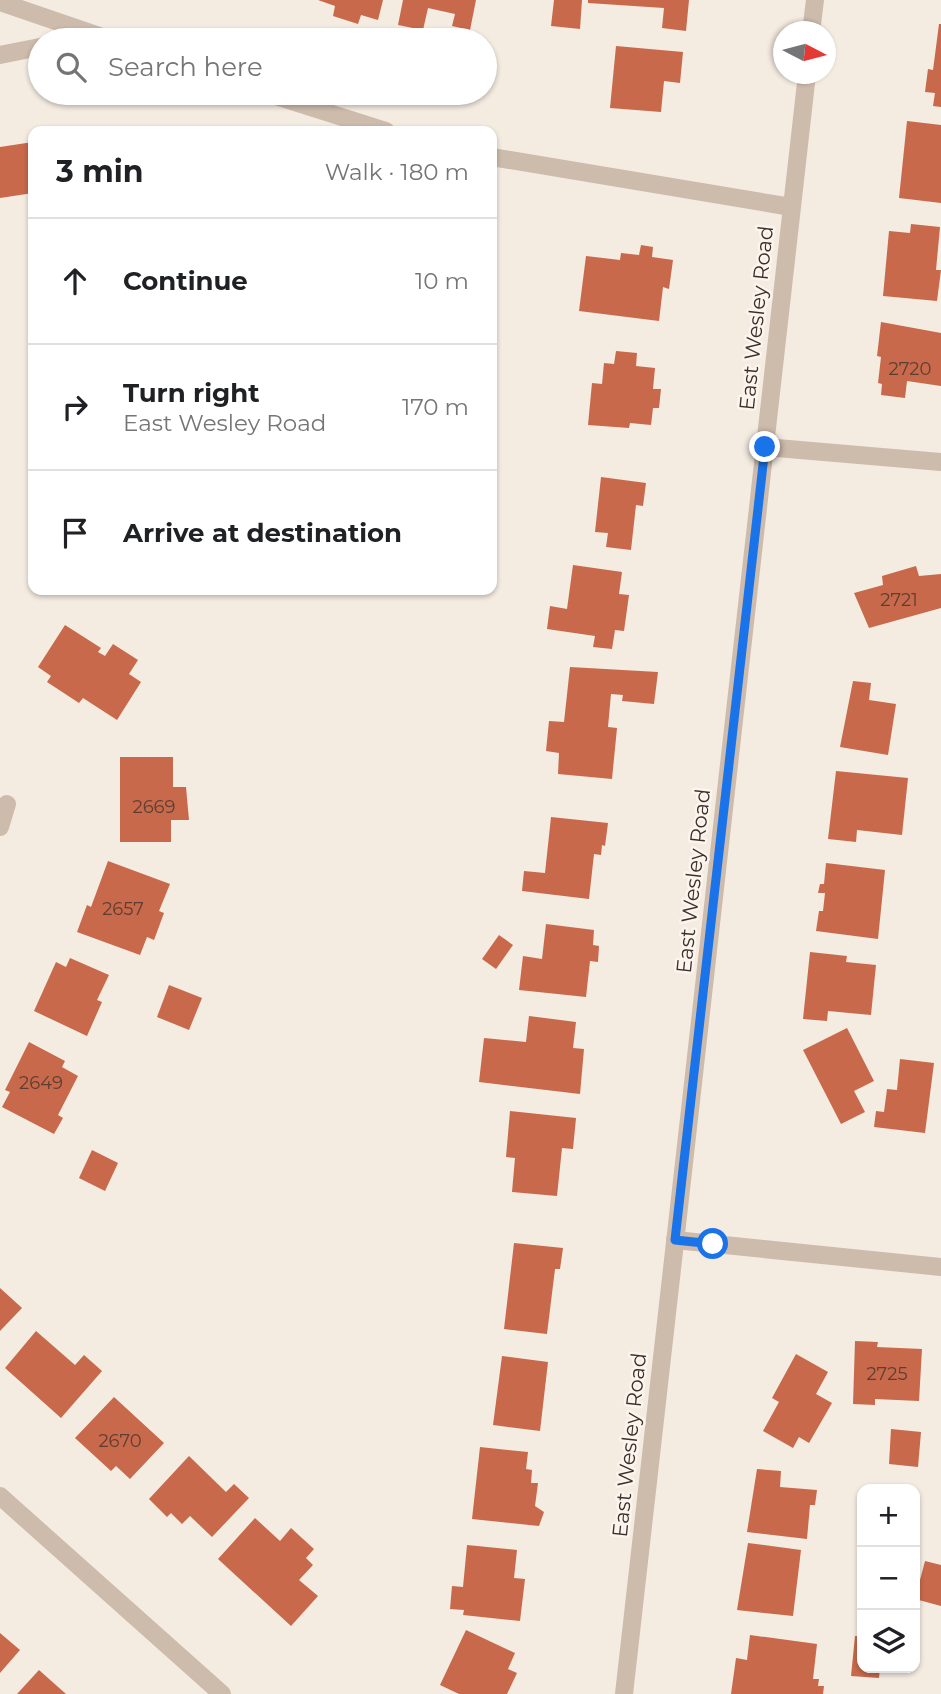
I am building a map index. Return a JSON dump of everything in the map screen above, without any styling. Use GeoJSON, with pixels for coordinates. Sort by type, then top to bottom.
{"type":"FeatureCollection","features":[{"type":"Feature","properties":{"kind":"street"},"geometry":{"type":"LineString","coordinates":[[812,21],[815,0]]}},
{"type":"Feature","properties":{"kind":"street"},"geometry":{"type":"LineString","coordinates":[[0,2],[72,28]]}},
{"type":"Feature","properties":{"kind":"street"},"geometry":{"type":"LineString","coordinates":[[0,55],[28,49]]}},
{"type":"Feature","properties":{"kind":"street","name":"East Wesley Road"},"geometry":{"type":"LineString","coordinates":[[624,1694],[806,84]]}},
{"type":"Feature","properties":{"kind":"street"},"geometry":{"type":"LineString","coordinates":[[304,105],[370,126]]}},
{"type":"Feature","properties":{"kind":"street"},"geometry":{"type":"LineString","coordinates":[[497,158],[792,208]]}},
{"type":"Feature","properties":{"kind":"street"},"geometry":{"type":"LineString","coordinates":[[765,447],[941,462]]}},
{"type":"Feature","properties":{"kind":"street"},"geometry":{"type":"LineString","coordinates":[[0,827],[7,804]]}},
{"type":"Feature","properties":{"kind":"street"},"geometry":{"type":"LineString","coordinates":[[675,1240],[941,1267]]}},
{"type":"Feature","properties":{"kind":"street"},"geometry":{"type":"LineString","coordinates":[[0,1496],[222,1694]]}},
{"type":"Feature","properties":{"kind":"building"},"geometry":{"type":"Polygon","coordinates":[[[318,0],[383,0],[378,20],[361,15],[358,24],[333,16],[335,6],[318,0]]]}},
{"type":"Feature","properties":{"kind":"building"},"geometry":{"type":"Polygon","coordinates":[[[403,0],[476,0],[470,28],[452,26],[455,14],[428,8],[423,28],[398,25],[403,0]]]}},
{"type":"Feature","properties":{"kind":"building"},"geometry":{"type":"Polygon","coordinates":[[[554,0],[582,0],[580,29],[551,26],[554,0]]]}},
{"type":"Feature","properties":{"kind":"building"},"geometry":{"type":"Polygon","coordinates":[[[588,0],[689,0],[686,31],[662,28],[664,8],[588,3],[588,0]]]}},
{"type":"Feature","properties":{"kind":"building"},"geometry":{"type":"Polygon","coordinates":[[[939,24],[941,107],[933,106],[935,93],[925,92],[928,69],[933,70],[939,24]]]}},
{"type":"Feature","properties":{"kind":"building"},"geometry":{"type":"Polygon","coordinates":[[[616,46],[683,52],[680,83],[664,81],[661,112],[610,108],[616,46]]]}},
{"type":"Feature","properties":{"kind":"building"},"geometry":{"type":"Polygon","coordinates":[[[907,121],[941,125],[941,203],[899,198],[907,121]]]}},
{"type":"Feature","properties":{"kind":"building"},"geometry":{"type":"Polygon","coordinates":[[[28,143],[28,194],[0,198],[0,147],[28,143]]]}},
{"type":"Feature","properties":{"kind":"building"},"geometry":{"type":"Polygon","coordinates":[[[911,224],[940,227],[936,270],[941,270],[937,301],[883,296],[889,231],[910,233],[911,224]]]}},
{"type":"Feature","properties":{"kind":"building"},"geometry":{"type":"Polygon","coordinates":[[[641,245],[653,247],[652,257],[673,260],[669,289],[663,287],[659,321],[579,311],[586,256],[620,260],[621,253],[639,255],[641,245]]]}},
{"type":"Feature","properties":{"kind":"building"},"geometry":{"type":"Polygon","coordinates":[[[881,322],[941,333],[941,386],[907,381],[905,398],[881,395],[882,384],[878,383],[881,357],[877,356],[881,322]]]}},
{"type":"Feature","properties":{"kind":"building"},"geometry":{"type":"Polygon","coordinates":[[[616,351],[637,353],[636,366],[655,368],[653,389],[661,389],[659,408],[653,408],[651,425],[630,423],[629,428],[588,425],[592,383],[602,384],[604,363],[614,364],[616,351]]]}},
{"type":"Feature","properties":{"kind":"building"},"geometry":{"type":"Polygon","coordinates":[[[601,477],[646,483],[643,506],[636,505],[631,550],[606,547],[608,533],[595,532],[601,477]]]}},
{"type":"Feature","properties":{"kind":"building"},"geometry":{"type":"Polygon","coordinates":[[[573,565],[622,572],[619,594],[629,595],[624,631],[615,630],[612,649],[593,647],[595,636],[547,629],[550,606],[567,609],[573,565]]]}},
{"type":"Feature","properties":{"kind":"building"},"geometry":{"type":"Polygon","coordinates":[[[916,566],[919,576],[941,574],[941,608],[869,628],[854,593],[883,585],[882,576],[916,566]]]}},
{"type":"Feature","properties":{"kind":"building"},"geometry":{"type":"Polygon","coordinates":[[[65,625],[101,648],[98,652],[105,656],[113,644],[138,660],[129,674],[141,682],[117,720],[83,698],[79,703],[47,682],[51,676],[38,667],[65,625]]]}},
{"type":"Feature","properties":{"kind":"building"},"geometry":{"type":"Polygon","coordinates":[[[570,667],[658,672],[654,704],[622,701],[623,695],[611,694],[608,727],[617,728],[612,779],[558,774],[559,753],[546,751],[549,721],[564,722],[570,667]]]}},
{"type":"Feature","properties":{"kind":"building"},"geometry":{"type":"Polygon","coordinates":[[[853,681],[871,683],[869,700],[896,704],[888,755],[840,747],[853,681]]]}},
{"type":"Feature","properties":{"kind":"building"},"geometry":{"type":"Polygon","coordinates":[[[120,757],[173,757],[173,787],[186,787],[189,820],[171,820],[171,842],[120,842],[120,757]]]}},
{"type":"Feature","properties":{"kind":"building"},"geometry":{"type":"Polygon","coordinates":[[[836,771],[908,778],[902,835],[857,830],[856,842],[828,839],[836,771]]]}},
{"type":"Feature","properties":{"kind":"building"},"geometry":{"type":"Polygon","coordinates":[[[551,817],[608,823],[601,855],[594,854],[589,899],[522,891],[524,871],[545,873],[551,817]]]}},
{"type":"Feature","properties":{"kind":"building"},"geometry":{"type":"Polygon","coordinates":[[[108,861],[170,884],[159,911],[164,913],[154,940],[147,937],[140,955],[77,932],[87,905],[91,907],[108,861]]]}},
{"type":"Feature","properties":{"kind":"building"},"geometry":{"type":"Polygon","coordinates":[[[826,863],[885,870],[878,939],[816,931],[819,911],[823,911],[825,893],[818,893],[820,884],[824,884],[826,863]]]}},
{"type":"Feature","properties":{"kind":"building"},"geometry":{"type":"Polygon","coordinates":[[[546,924],[594,930],[593,945],[599,946],[598,962],[590,961],[586,997],[519,990],[523,956],[542,959],[546,924]]]}},
{"type":"Feature","properties":{"kind":"building"},"geometry":{"type":"Polygon","coordinates":[[[499,935],[513,945],[496,969],[482,959],[499,935]]]}},
{"type":"Feature","properties":{"kind":"building"},"geometry":{"type":"Polygon","coordinates":[[[810,952],[847,956],[846,962],[876,965],[871,1015],[828,1011],[827,1021],[803,1019],[810,952]]]}},
{"type":"Feature","properties":{"kind":"building"},"geometry":{"type":"Polygon","coordinates":[[[70,958],[109,975],[97,1000],[102,1002],[87,1036],[34,1011],[56,962],[66,967],[70,958]]]}},
{"type":"Feature","properties":{"kind":"building"},"geometry":{"type":"Polygon","coordinates":[[[169,985],[202,998],[189,1030],[157,1017],[169,985]]]}},
{"type":"Feature","properties":{"kind":"building"},"geometry":{"type":"Polygon","coordinates":[[[529,1016],[576,1022],[573,1048],[584,1049],[580,1094],[479,1082],[484,1038],[526,1042],[529,1016]]]}},
{"type":"Feature","properties":{"kind":"building"},"geometry":{"type":"Polygon","coordinates":[[[847,1028],[874,1081],[854,1091],[865,1112],[841,1124],[803,1050],[847,1028]]]}},
{"type":"Feature","properties":{"kind":"building"},"geometry":{"type":"Polygon","coordinates":[[[29,1042],[65,1061],[62,1067],[78,1076],[58,1115],[63,1118],[54,1134],[2,1107],[10,1092],[5,1090],[29,1042]]]}},
{"type":"Feature","properties":{"kind":"building"},"geometry":{"type":"Polygon","coordinates":[[[900,1059],[934,1063],[925,1133],[874,1127],[876,1111],[884,1112],[887,1089],[897,1090],[900,1059]]]}},
{"type":"Feature","properties":{"kind":"building"},"geometry":{"type":"Polygon","coordinates":[[[510,1111],[576,1118],[573,1149],[562,1148],[557,1196],[512,1192],[515,1158],[506,1157],[510,1111]]]}},
{"type":"Feature","properties":{"kind":"building"},"geometry":{"type":"Polygon","coordinates":[[[92,1150],[118,1163],[105,1191],[79,1178],[92,1150]]]}},
{"type":"Feature","properties":{"kind":"building"},"geometry":{"type":"Polygon","coordinates":[[[514,1243],[563,1248],[560,1269],[555,1269],[547,1334],[504,1329],[514,1243]]]}},
{"type":"Feature","properties":{"kind":"building"},"geometry":{"type":"Polygon","coordinates":[[[0,1288],[22,1308],[0,1331],[0,1288]]]}},
{"type":"Feature","properties":{"kind":"building"},"geometry":{"type":"Polygon","coordinates":[[[36,1331],[75,1365],[84,1355],[102,1371],[61,1418],[5,1368],[36,1331]]]}},
{"type":"Feature","properties":{"kind":"building"},"geometry":{"type":"Polygon","coordinates":[[[855,1341],[878,1342],[877,1347],[922,1349],[919,1401],[875,1399],[875,1405],[853,1404],[855,1341]]]}},
{"type":"Feature","properties":{"kind":"building"},"geometry":{"type":"Polygon","coordinates":[[[796,1354],[828,1372],[816,1394],[832,1403],[809,1443],[799,1437],[793,1448],[763,1431],[779,1402],[772,1398],[796,1354]]]}},
{"type":"Feature","properties":{"kind":"building"},"geometry":{"type":"Polygon","coordinates":[[[502,1356],[548,1362],[540,1431],[493,1425],[502,1356]]]}},
{"type":"Feature","properties":{"kind":"building"},"geometry":{"type":"Polygon","coordinates":[[[114,1397],[164,1443],[130,1479],[116,1466],[111,1471],[75,1438],[114,1397]]]}},
{"type":"Feature","properties":{"kind":"building"},"geometry":{"type":"Polygon","coordinates":[[[891,1429],[921,1432],[918,1467],[889,1464],[891,1429]]]}},
{"type":"Feature","properties":{"kind":"building"},"geometry":{"type":"Polygon","coordinates":[[[480,1447],[528,1452],[526,1469],[532,1470],[531,1483],[538,1483],[535,1506],[544,1512],[539,1526],[472,1519],[480,1447]]]}},
{"type":"Feature","properties":{"kind":"building"},"geometry":{"type":"Polygon","coordinates":[[[189,1456],[226,1492],[234,1484],[249,1498],[212,1537],[190,1516],[182,1524],[171,1513],[167,1517],[149,1499],[189,1456]]]}},
{"type":"Feature","properties":{"kind":"building"},"geometry":{"type":"Polygon","coordinates":[[[757,1469],[781,1471],[780,1487],[817,1490],[815,1505],[810,1505],[807,1539],[747,1532],[757,1469]]]}},
{"type":"Feature","properties":{"kind":"building"},"geometry":{"type":"Polygon","coordinates":[[[255,1518],[280,1541],[291,1528],[314,1549],[306,1558],[313,1565],[299,1580],[318,1596],[291,1626],[218,1559],[255,1518]]]}},
{"type":"Feature","properties":{"kind":"building"},"geometry":{"type":"Polygon","coordinates":[[[748,1543],[801,1550],[793,1616],[737,1610],[748,1543]]]}},
{"type":"Feature","properties":{"kind":"building"},"geometry":{"type":"Polygon","coordinates":[[[467,1545],[517,1550],[514,1578],[525,1579],[520,1621],[463,1615],[464,1610],[450,1609],[452,1586],[463,1587],[467,1545]]]}},
{"type":"Feature","properties":{"kind":"building"},"geometry":{"type":"Polygon","coordinates":[[[925,1561],[941,1565],[941,1606],[920,1600],[920,1580],[925,1561]]]}},
{"type":"Feature","properties":{"kind":"building"},"geometry":{"type":"Polygon","coordinates":[[[466,1630],[515,1653],[508,1669],[517,1673],[507,1694],[459,1694],[440,1685],[466,1630]]]}},
{"type":"Feature","properties":{"kind":"building"},"geometry":{"type":"Polygon","coordinates":[[[0,1633],[20,1650],[0,1673],[0,1633]]]}},
{"type":"Feature","properties":{"kind":"building"},"geometry":{"type":"Polygon","coordinates":[[[750,1635],[817,1644],[813,1679],[819,1679],[818,1686],[824,1686],[823,1694],[731,1694],[736,1658],[747,1660],[750,1635]]]}},
{"type":"Feature","properties":{"kind":"building"},"geometry":{"type":"Polygon","coordinates":[[[857,1636],[857,1673],[880,1673],[879,1678],[851,1676],[857,1636]]]}},
{"type":"Feature","properties":{"kind":"building"},"geometry":{"type":"Polygon","coordinates":[[[39,1670],[66,1694],[17,1694],[39,1670]]]}},
{"type":"Feature","properties":{"kind":"route"},"geometry":{"type":"LineString","coordinates":[[713,1244],[675,1240],[765,447]]}}]}
